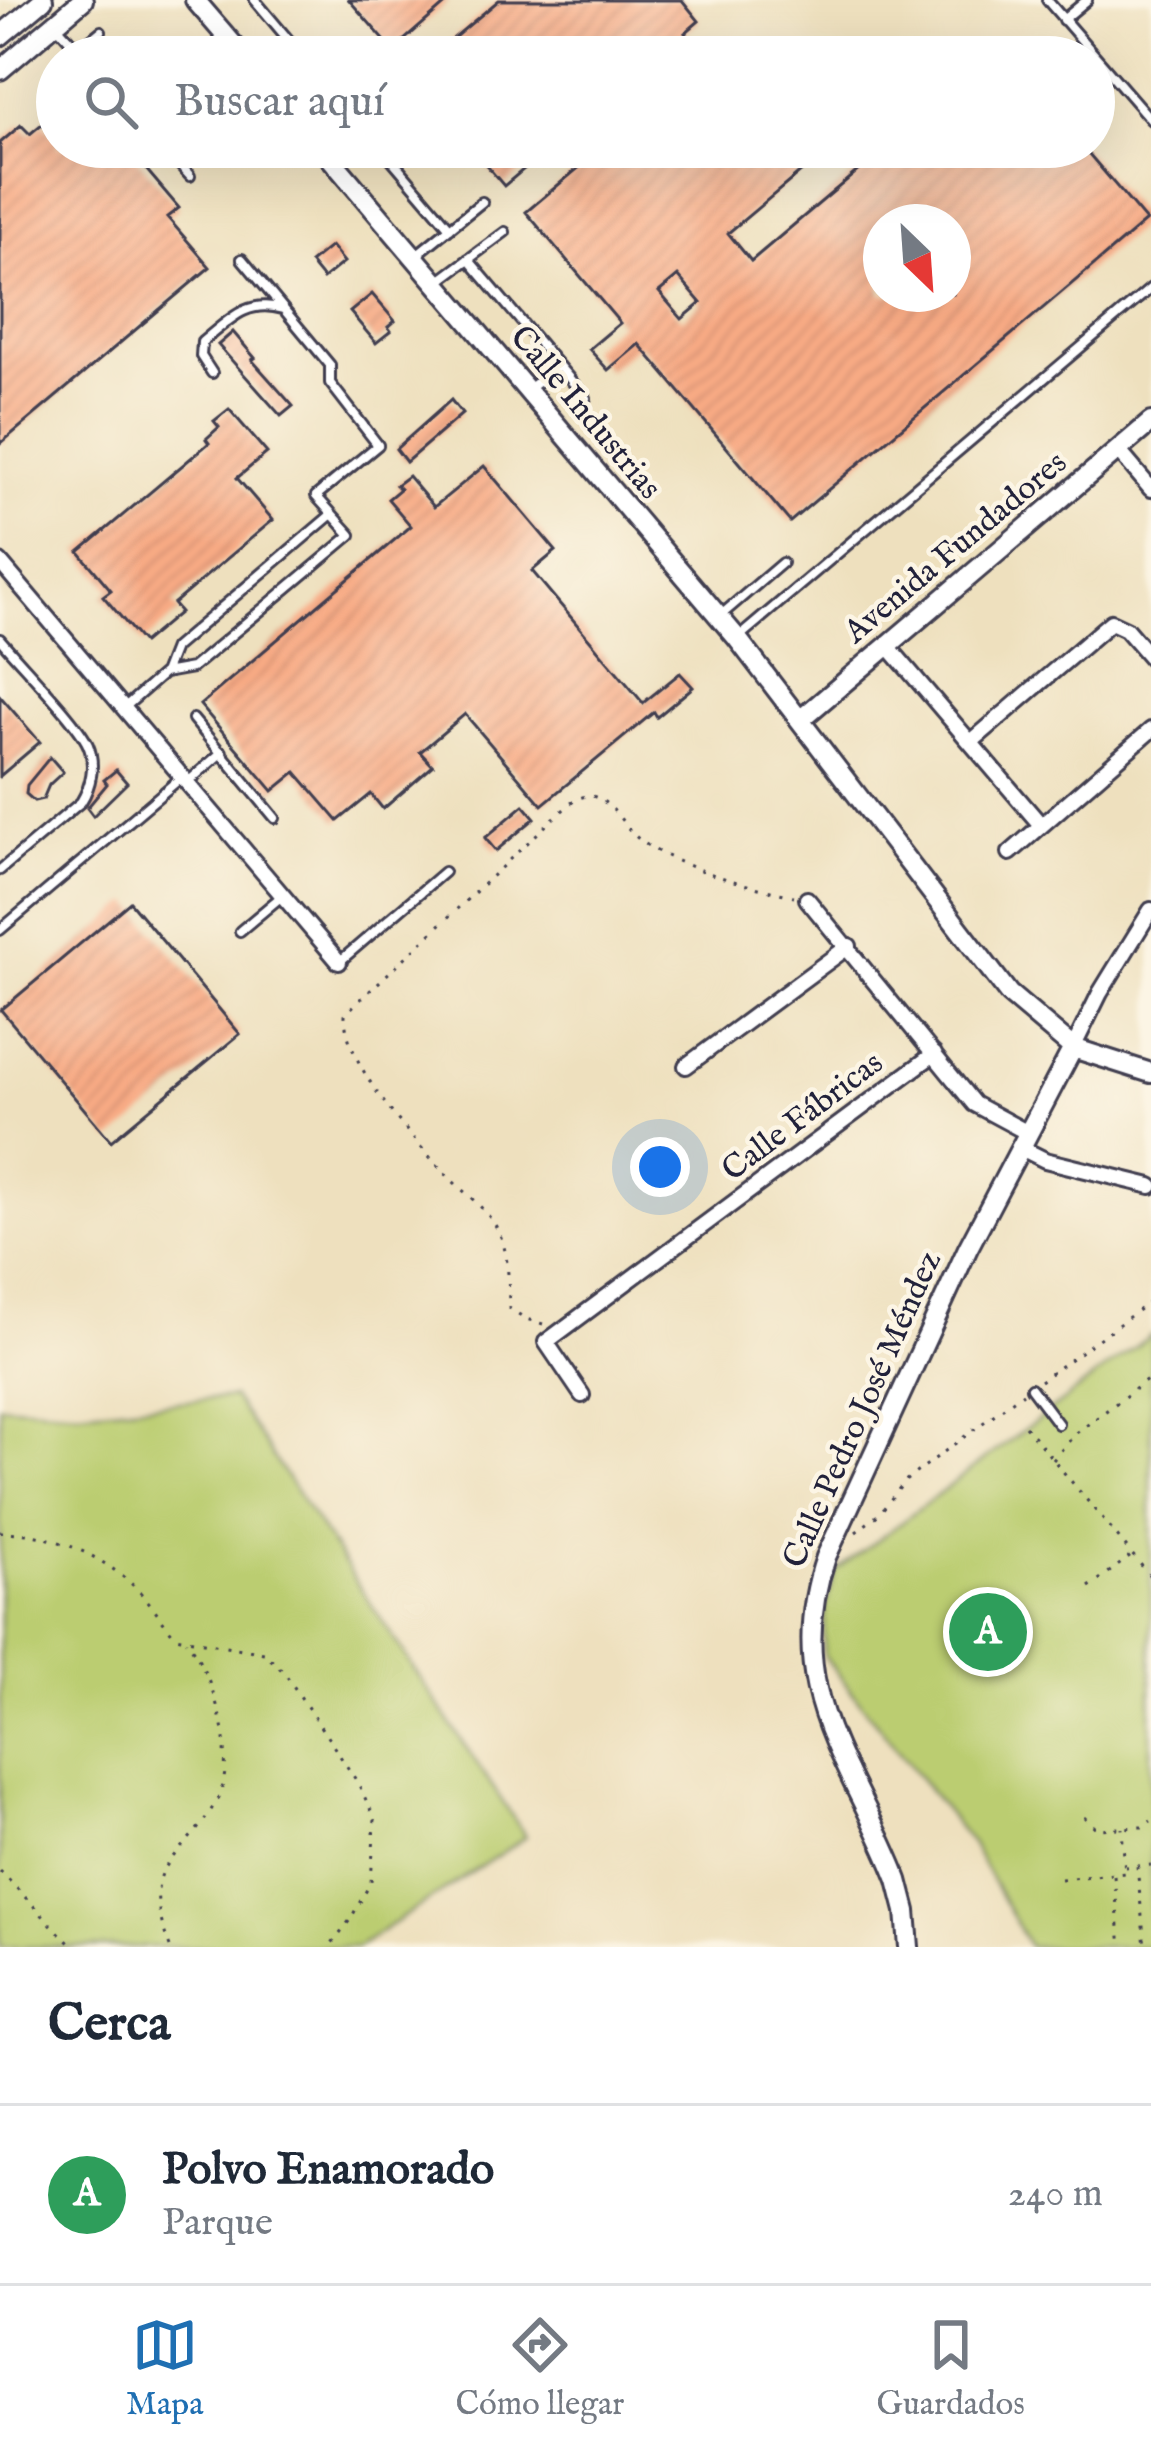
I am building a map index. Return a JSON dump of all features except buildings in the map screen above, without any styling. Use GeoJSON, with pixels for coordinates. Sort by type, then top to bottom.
{"type":"FeatureCollection","features":[{"type":"Feature","properties":{"kind":"street"},"geometry":{"type":"LineString","coordinates":[[41,36],[83,0]]}},
{"type":"Feature","properties":{"kind":"street"},"geometry":{"type":"LineString","coordinates":[[196,0],[226,36]]}},
{"type":"Feature","properties":{"kind":"street"},"geometry":{"type":"LineString","coordinates":[[0,36],[40,2],[55,24]]}},
{"type":"Feature","properties":{"kind":"street"},"geometry":{"type":"LineString","coordinates":[[0,70],[36,40]]}},
{"type":"Feature","properties":{"kind":"street","name":"Calle Industrias"},"geometry":{"type":"LineString","coordinates":[[339,168],[737,638],[1009,994],[1073,1048]]}},
{"type":"Feature","properties":{"kind":"street","name":"Avenida Fundadores"},"geometry":{"type":"LineString","coordinates":[[800,720],[1151,422]]}},
{"type":"Feature","properties":{"kind":"street"},"geometry":{"type":"LineString","coordinates":[[1118,450],[1151,489]]}},
{"type":"Feature","properties":{"kind":"street"},"geometry":{"type":"LineString","coordinates":[[0,562],[339,962]]}},
{"type":"Feature","properties":{"kind":"street"},"geometry":{"type":"LineString","coordinates":[[971,742],[1106,625],[1116,621],[1151,658]]}},
{"type":"Feature","properties":{"kind":"street"},"geometry":{"type":"LineString","coordinates":[[888,646],[1040,824]]}},
{"type":"Feature","properties":{"kind":"street"},"geometry":{"type":"LineString","coordinates":[[1010,853],[1151,730]]}},
{"type":"Feature","properties":{"kind":"street"},"geometry":{"type":"LineString","coordinates":[[807,899],[934,1054]]}},
{"type":"Feature","properties":{"kind":"street"},"geometry":{"type":"LineString","coordinates":[[1151,910],[1073,1048],[1151,1073]]}},
{"type":"Feature","properties":{"kind":"street"},"geometry":{"type":"LineString","coordinates":[[686,1066],[849,946]]}},
{"type":"Feature","properties":{"kind":"street","name":"Calle Pedro José Méndez"},"geometry":{"type":"LineString","coordinates":[[909,1947],[898,1880],[826,1723],[812,1670],[811,1607],[837,1534],[1024,1140],[1073,1048]]}},
{"type":"Feature","properties":{"kind":"street","name":"Calle Fábricas"},"geometry":{"type":"LineString","coordinates":[[582,1395],[546,1342],[934,1054],[974,1104],[1045,1160],[1151,1186]]}},
{"type":"Feature","properties":{"kind":"lane"},"geometry":{"type":"LineString","coordinates":[[255,0],[285,36]]}},
{"type":"Feature","properties":{"kind":"lane"},"geometry":{"type":"LineString","coordinates":[[1047,0],[1078,36]]}},
{"type":"Feature","properties":{"kind":"lane"},"geometry":{"type":"LineString","coordinates":[[1064,20],[1087,0]]}},
{"type":"Feature","properties":{"kind":"lane"},"geometry":{"type":"LineString","coordinates":[[55,24],[66,36]]}},
{"type":"Feature","properties":{"kind":"lane"},"geometry":{"type":"LineString","coordinates":[[97,36],[101,31]]}},
{"type":"Feature","properties":{"kind":"lane"},"geometry":{"type":"LineString","coordinates":[[1115,79],[1151,120]]}},
{"type":"Feature","properties":{"kind":"lane"},"geometry":{"type":"LineString","coordinates":[[183,168],[190,176]]}},
{"type":"Feature","properties":{"kind":"lane"},"geometry":{"type":"LineString","coordinates":[[399,168],[450,228]]}},
{"type":"Feature","properties":{"kind":"lane"},"geometry":{"type":"LineString","coordinates":[[414,257],[482,202]]}},
{"type":"Feature","properties":{"kind":"lane"},"geometry":{"type":"LineString","coordinates":[[436,284],[505,232]]}},
{"type":"Feature","properties":{"kind":"lane"},"geometry":{"type":"LineString","coordinates":[[164,673],[192,668],[350,535],[316,496],[378,445],[330,383],[330,365],[242,259]]}},
{"type":"Feature","properties":{"kind":"lane"},"geometry":{"type":"LineString","coordinates":[[468,259],[586,398]]}},
{"type":"Feature","properties":{"kind":"lane"},"geometry":{"type":"LineString","coordinates":[[737,638],[1151,288]]}},
{"type":"Feature","properties":{"kind":"lane"},"geometry":{"type":"LineString","coordinates":[[212,373],[201,356],[202,342],[254,305],[284,310]]}},
{"type":"Feature","properties":{"kind":"lane"},"geometry":{"type":"LineString","coordinates":[[527,390],[559,366]]}},
{"type":"Feature","properties":{"kind":"lane"},"geometry":{"type":"LineString","coordinates":[[124,707],[164,673],[174,648],[332,514]]}},
{"type":"Feature","properties":{"kind":"lane"},"geometry":{"type":"LineString","coordinates":[[718,617],[782,563]]}},
{"type":"Feature","properties":{"kind":"lane"},"geometry":{"type":"LineString","coordinates":[[0,639],[87,742],[91,773],[90,788],[81,802],[0,869]]}},
{"type":"Feature","properties":{"kind":"lane"},"geometry":{"type":"LineString","coordinates":[[194,719],[275,818]]}},
{"type":"Feature","properties":{"kind":"lane"},"geometry":{"type":"LineString","coordinates":[[0,930],[222,752]]}},
{"type":"Feature","properties":{"kind":"lane"},"geometry":{"type":"LineString","coordinates":[[339,962],[444,872]]}},
{"type":"Feature","properties":{"kind":"lane"},"geometry":{"type":"LineString","coordinates":[[240,932],[284,895]]}},
{"type":"Feature","properties":{"kind":"lane"},"geometry":{"type":"LineString","coordinates":[[1031,1388],[1058,1424]]}},
{"type":"Feature","properties":{"kind":"path"},"geometry":{"type":"LineString","coordinates":[[563,1329],[526,1319],[509,1308],[505,1247],[495,1223],[440,1168],[364,1073],[345,1029],[345,1014],[555,817],[589,795],[613,807],[645,844],[742,886],[807,899]]}},
{"type":"Feature","properties":{"kind":"path"},"geometry":{"type":"LineString","coordinates":[[837,1534],[851,1534],[868,1525],[905,1481],[1151,1301]]}},
{"type":"Feature","properties":{"kind":"path"},"geometry":{"type":"LineString","coordinates":[[1053,1460],[1075,1434],[1151,1377]]}},
{"type":"Feature","properties":{"kind":"path"},"geometry":{"type":"LineString","coordinates":[[1025,1426],[1151,1577]]}},
{"type":"Feature","properties":{"kind":"path"},"geometry":{"type":"LineString","coordinates":[[0,1532],[39,1535],[107,1566],[143,1595],[176,1637],[256,1650],[273,1660],[350,1768],[375,1819],[370,1888],[328,1947]]}},
{"type":"Feature","properties":{"kind":"path"},"geometry":{"type":"LineString","coordinates":[[1089,1587],[1132,1555]]}},
{"type":"Feature","properties":{"kind":"path"},"geometry":{"type":"LineString","coordinates":[[170,1947],[155,1906],[160,1877],[214,1805],[225,1775],[218,1709],[203,1665],[185,1639]]}},
{"type":"Feature","properties":{"kind":"path"},"geometry":{"type":"LineString","coordinates":[[1084,1817],[1097,1829],[1142,1827],[1151,1821]]}},
{"type":"Feature","properties":{"kind":"path"},"geometry":{"type":"LineString","coordinates":[[1061,1879],[1125,1873],[1122,1828]]}},
{"type":"Feature","properties":{"kind":"path"},"geometry":{"type":"LineString","coordinates":[[1125,1867],[1151,1865]]}},
{"type":"Feature","properties":{"kind":"path"},"geometry":{"type":"LineString","coordinates":[[1137,1866],[1145,1947]]}},
{"type":"Feature","properties":{"kind":"path"},"geometry":{"type":"LineString","coordinates":[[0,1871],[73,1947]]}},
{"type":"Feature","properties":{"kind":"path"},"geometry":{"type":"LineString","coordinates":[[1114,1874],[1121,1947]]}},
{"type":"Feature","properties":{"kind":"green space"},"geometry":{"type":"Polygon","coordinates":[[[1151,1335],[1151,1947],[1029,1947],[971,1843],[823,1655],[825,1608],[836,1571],[1151,1335]]]}},
{"type":"Feature","properties":{"kind":"green space"},"geometry":{"type":"Polygon","coordinates":[[[233,1397],[526,1837],[357,1947],[0,1947],[0,1405],[77,1411],[233,1397]]]}},
{"type":"Feature","properties":{"kind":"place","name":"Polvo Enamorado"},"geometry":{"type":"Point","coordinates":[988,1632]}}]}
